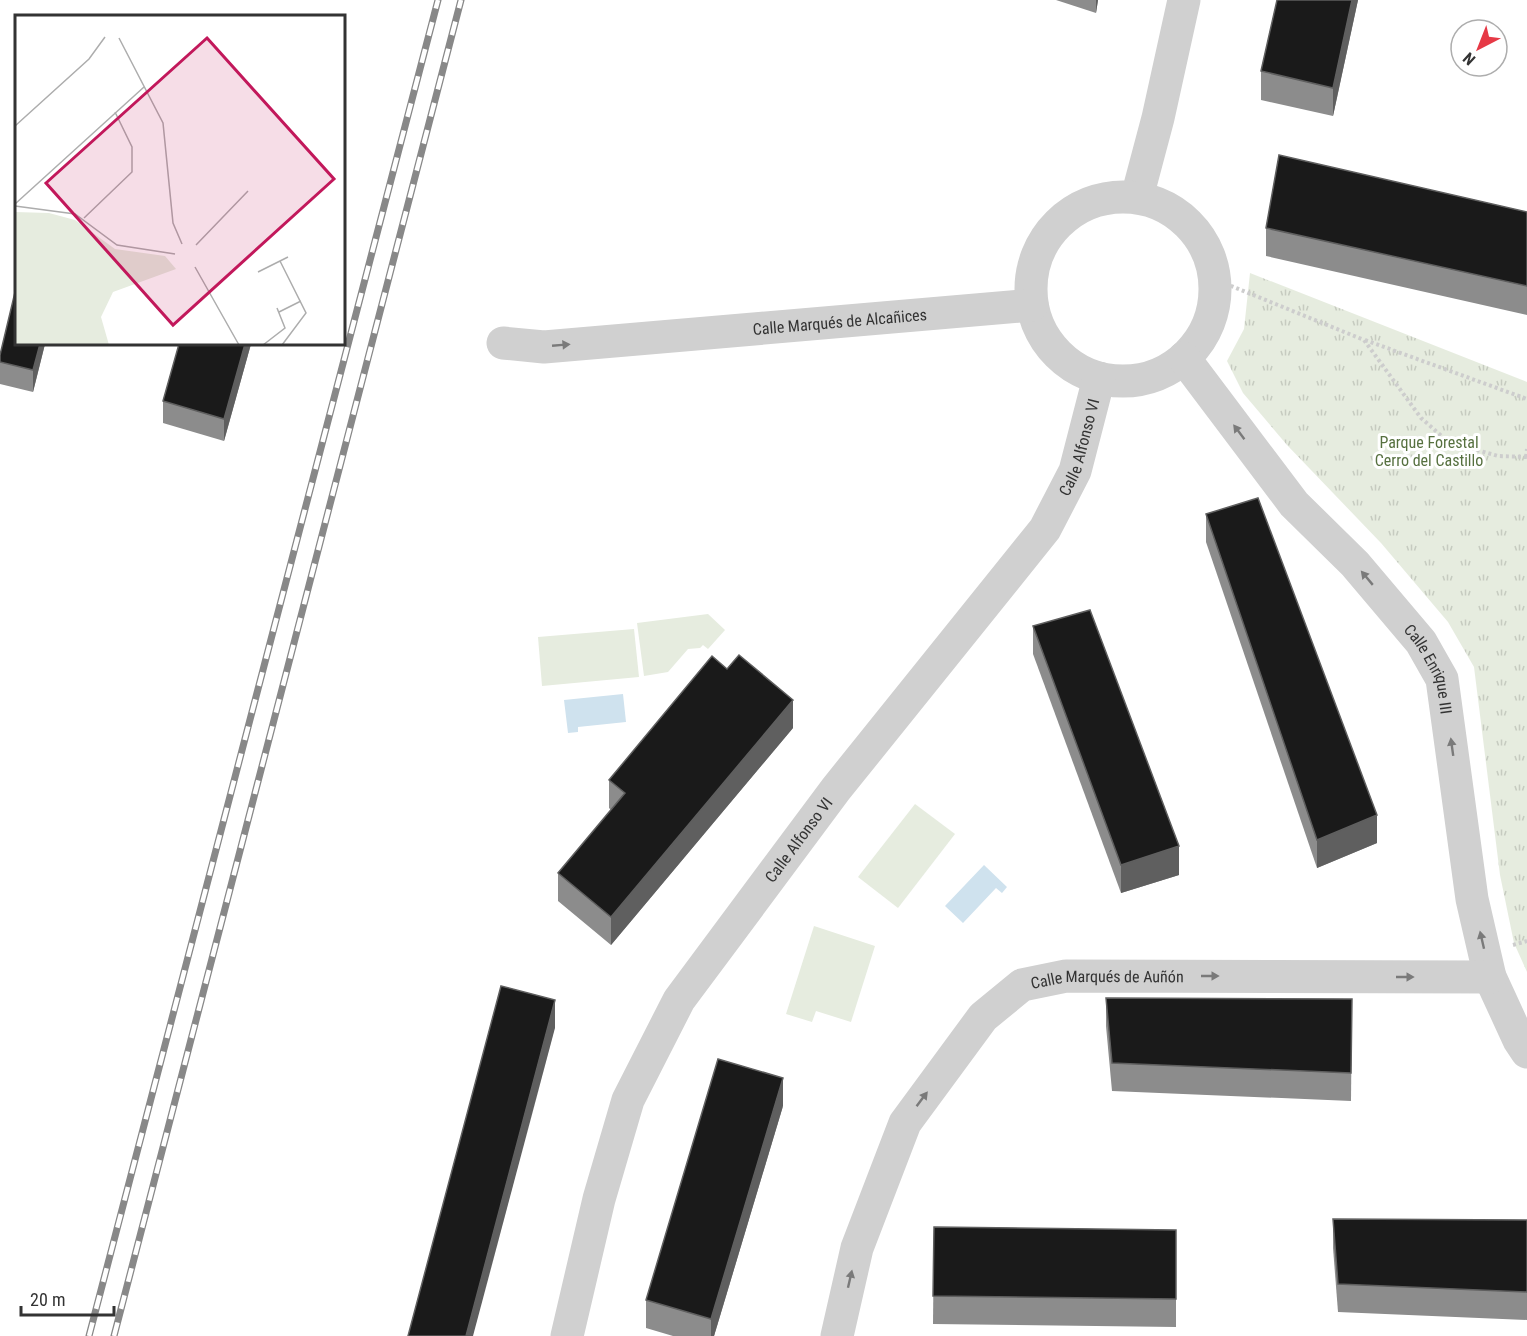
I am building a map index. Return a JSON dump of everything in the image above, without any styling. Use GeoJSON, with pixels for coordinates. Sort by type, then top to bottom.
{"type":"FeatureCollection","features":[{"type":"Feature","properties":{"kind":"street"},"geometry":{"type":"LineString","coordinates":[[1137,197],[1158,118],[1184,0]]}},
{"type":"Feature","properties":{"kind":"street"},"geometry":{"type":"LineString","coordinates":[[1107,197],[1137,197],[1162,205],[1184,219],[1201,239],[1212,263],[1214,279],[1212,315],[1201,338],[1184,358],[1158,374],[1129,381],[1099,378],[1075,368],[1055,351],[1040,330],[1032,305],[1031,276],[1040,248],[1057,224],[1080,206],[1107,197]]}},
{"type":"Feature","properties":{"kind":"street","name":"Calle Marqués de Alcañices"},"geometry":{"type":"LineString","coordinates":[[503,343],[544,347],[1032,305]]}},
{"type":"Feature","properties":{"kind":"street","name":"Calle Enrique III"},"geometry":{"type":"LineString","coordinates":[[1184,358],[1294,504],[1355,564],[1420,642],[1442,679],[1472,899],[1490,977],[1519,1040],[1527,1052]]}},
{"type":"Feature","properties":{"kind":"street","name":"Calle Alfonso VI"},"geometry":{"type":"LineString","coordinates":[[567,1336],[599,1199],[628,1100],[679,1000],[836,789],[1045,529],[1075,471],[1099,378]]}},
{"type":"Feature","properties":{"kind":"street","name":"Calle Marqués de Auñón"},"geometry":{"type":"LineString","coordinates":[[837,1336],[857,1248],[905,1123],[983,1017],[1022,985],[1066,976],[1490,977]]}},
{"type":"Feature","properties":{"kind":"path"},"geometry":{"type":"LineString","coordinates":[[1214,279],[1364,340],[1527,399]]}},
{"type":"Feature","properties":{"kind":"path"},"geometry":{"type":"LineString","coordinates":[[1364,340],[1421,418],[1446,439],[1498,456],[1526,457],[1527,448]]}},
{"type":"Feature","properties":{"kind":"green space","name":"Parque Forestal Cerro del Castillo"},"geometry":{"type":"Polygon","coordinates":[[[1250,273],[1527,382],[1527,972],[1514,943],[1500,875],[1474,667],[1448,622],[1381,543],[1287,445],[1243,393],[1227,361],[1244,329],[1250,273]]]}},
{"type":"Feature","properties":{"kind":"green space"},"geometry":{"type":"Polygon","coordinates":[[[708,614],[725,630],[708,649],[703,645],[700,648],[688,649],[668,672],[644,676],[637,623],[708,614]]]}},
{"type":"Feature","properties":{"kind":"green space"},"geometry":{"type":"Polygon","coordinates":[[[634,629],[639,677],[542,686],[538,637],[634,629]]]}},
{"type":"Feature","properties":{"kind":"green space"},"geometry":{"type":"Polygon","coordinates":[[[915,804],[955,834],[898,908],[858,877],[915,804]]]}},
{"type":"Feature","properties":{"kind":"green space"},"geometry":{"type":"Polygon","coordinates":[[[814,926],[875,946],[851,1022],[816,1011],[812,1022],[786,1014],[814,926]]]}},
{"type":"Feature","properties":{"kind":"water"},"geometry":{"type":"Polygon","coordinates":[[[623,694],[626,722],[578,727],[578,732],[568,733],[564,700],[623,694]]]}},
{"type":"Feature","properties":{"kind":"water"},"geometry":{"type":"Polygon","coordinates":[[[984,865],[1007,887],[1002,893],[996,888],[963,923],[945,906],[984,865]]]}},
{"type":"Feature","properties":{"kind":"building"},"geometry":{"type":"Polygon","coordinates":[[[1277,0],[1352,0],[1333,88],[1261,71],[1277,0]]]}},
{"type":"Feature","properties":{"kind":"building"},"geometry":{"type":"Polygon","coordinates":[[[1279,155],[1527,212],[1527,286],[1266,228],[1279,155]]]}},
{"type":"Feature","properties":{"kind":"building"},"geometry":{"type":"Polygon","coordinates":[[[15,292],[15,345],[40,345],[33,370],[0,362],[15,292]]]}},
{"type":"Feature","properties":{"kind":"building"},"geometry":{"type":"Polygon","coordinates":[[[179,345],[245,345],[224,419],[163,401],[179,345]]]}},
{"type":"Feature","properties":{"kind":"building"},"geometry":{"type":"Polygon","coordinates":[[[1258,498],[1377,815],[1317,840],[1206,514],[1258,498]]]}},
{"type":"Feature","properties":{"kind":"building"},"geometry":{"type":"Polygon","coordinates":[[[1090,610],[1179,846],[1121,865],[1033,626],[1090,610]]]}},
{"type":"Feature","properties":{"kind":"building"},"geometry":{"type":"Polygon","coordinates":[[[739,655],[793,700],[611,917],[558,873],[625,793],[609,780],[712,656],[727,669],[739,655]]]}},
{"type":"Feature","properties":{"kind":"building"},"geometry":{"type":"Polygon","coordinates":[[[501,986],[555,1000],[466,1336],[408,1336],[501,986]]]}},
{"type":"Feature","properties":{"kind":"building"},"geometry":{"type":"Polygon","coordinates":[[[1106,998],[1352,999],[1351,1073],[1112,1063],[1106,998]]]}},
{"type":"Feature","properties":{"kind":"building"},"geometry":{"type":"Polygon","coordinates":[[[718,1059],[783,1078],[711,1319],[646,1300],[718,1059]]]}},
{"type":"Feature","properties":{"kind":"building"},"geometry":{"type":"Polygon","coordinates":[[[1333,1219],[1527,1220],[1527,1292],[1338,1284],[1333,1219]]]}},
{"type":"Feature","properties":{"kind":"building"},"geometry":{"type":"Polygon","coordinates":[[[934,1227],[1176,1230],[1176,1299],[933,1296],[934,1227]]]}},
{"type":"Feature","properties":{"kind":"railway"},"geometry":{"type":"LineString","coordinates":[[89,1336],[438,0]]}},
{"type":"Feature","properties":{"kind":"railway"},"geometry":{"type":"LineString","coordinates":[[114,1336],[461,0]]}}]}
